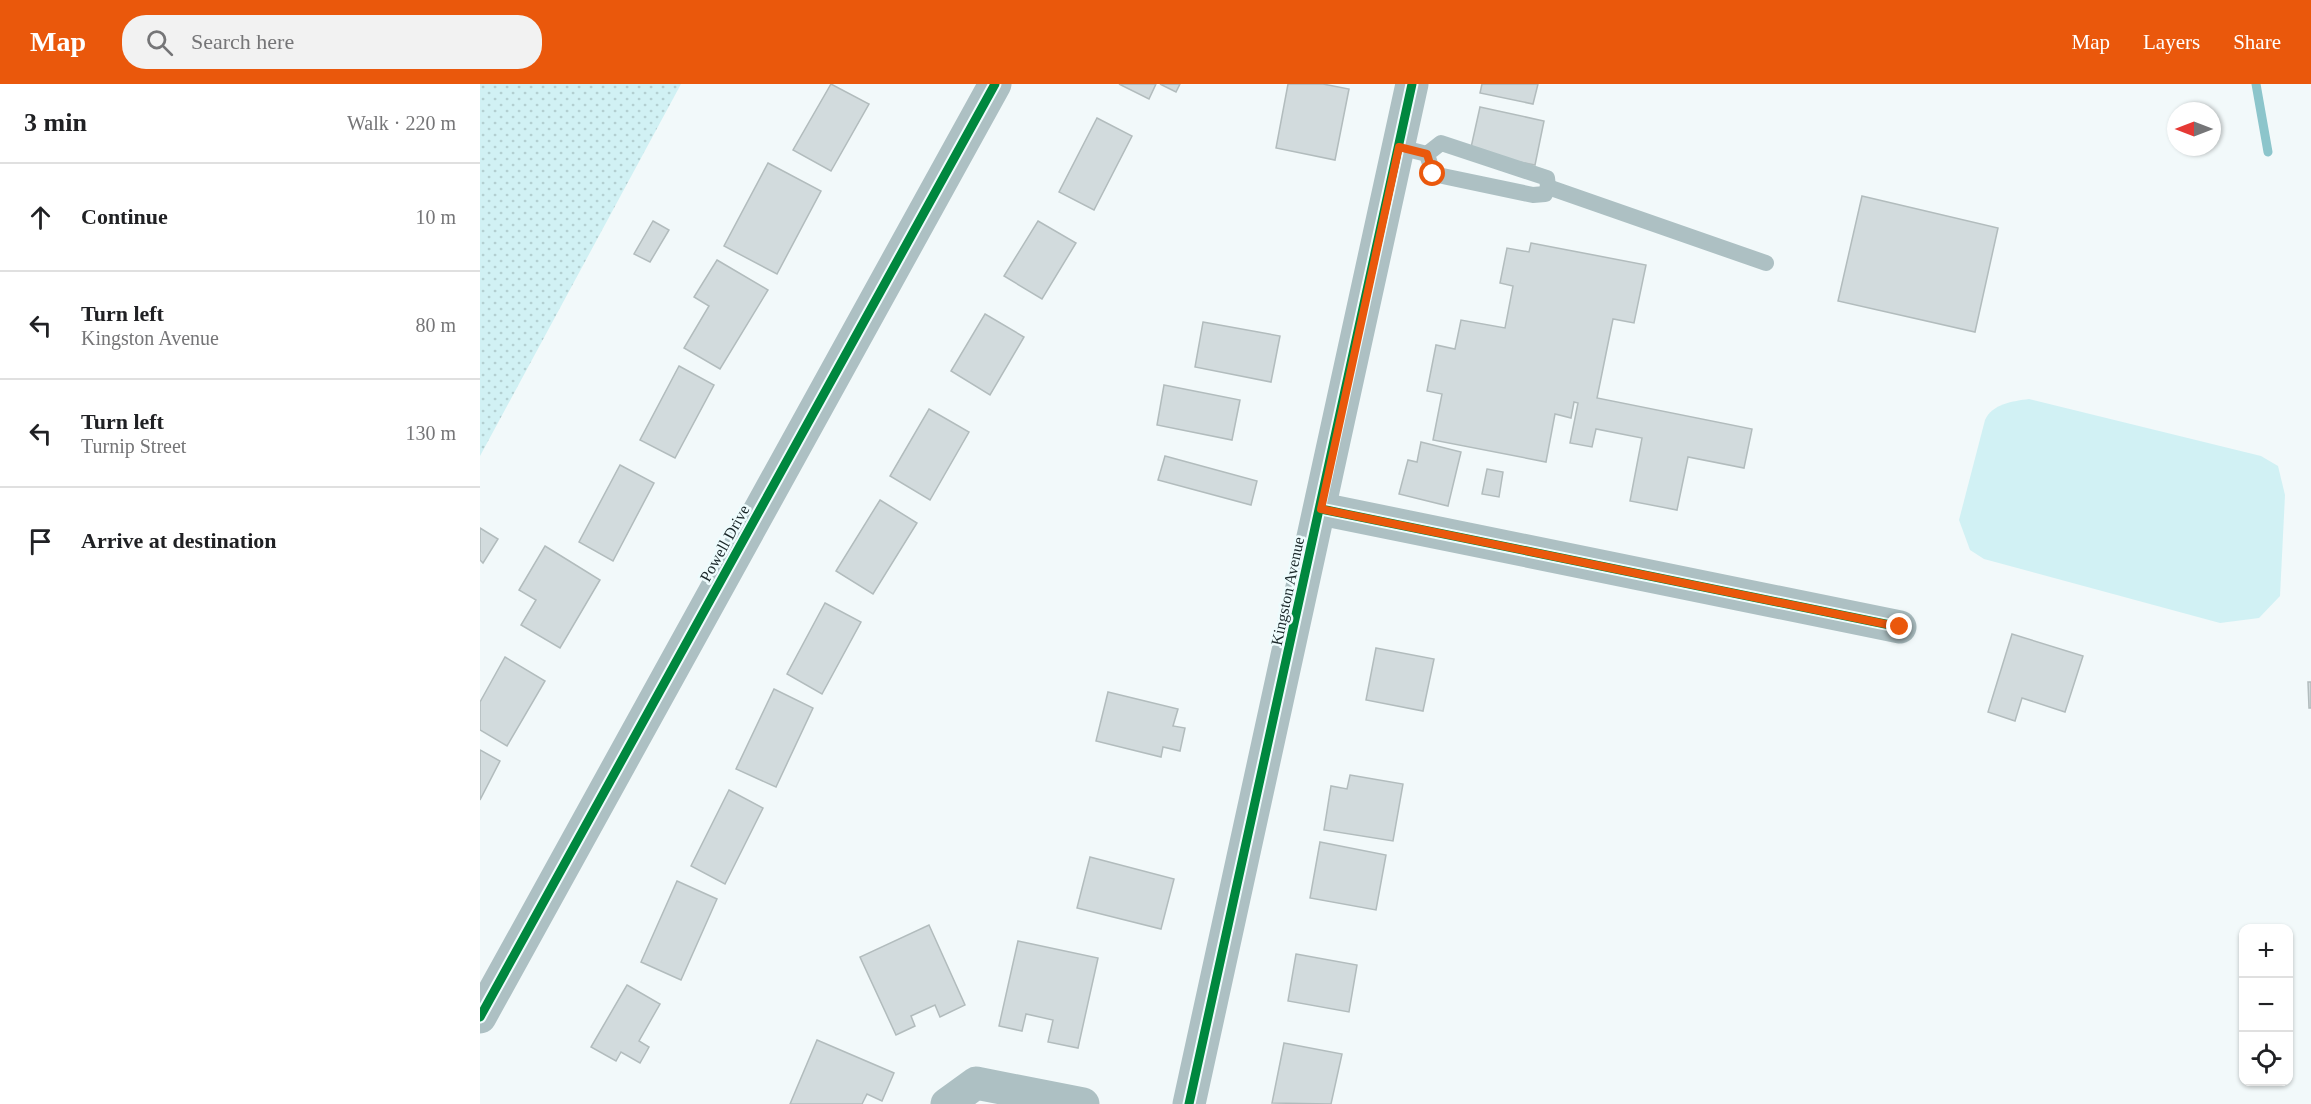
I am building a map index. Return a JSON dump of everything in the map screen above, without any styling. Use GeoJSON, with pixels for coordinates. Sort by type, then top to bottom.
{"type":"FeatureCollection","features":[{"type":"Feature","properties":{"kind":"street","name":"Powell Drive"},"geometry":{"type":"LineString","coordinates":[[480,1017],[995,84]]}},
{"type":"Feature","properties":{"kind":"street","name":"Kingston Avenue"},"geometry":{"type":"LineString","coordinates":[[1189,1104],[1321,509],[1413,151],[1412,84]]}},
{"type":"Feature","properties":{"kind":"street"},"geometry":{"type":"LineString","coordinates":[[1321,509],[1900,627]]}},
{"type":"Feature","properties":{"kind":"street"},"geometry":{"type":"LineString","coordinates":[[947,1104],[976,1083],[1083,1104]]}},
{"type":"Feature","properties":{"kind":"lane"},"geometry":{"type":"LineString","coordinates":[[1441,143],[1547,178],[1548,186],[1545,194],[1533,195],[1433,174],[1413,151],[1441,143]]}},
{"type":"Feature","properties":{"kind":"lane"},"geometry":{"type":"LineString","coordinates":[[1548,186],[1766,263]]}},
{"type":"Feature","properties":{"kind":"shaded area"},"geometry":{"type":"Polygon","coordinates":[[[480,84],[681,84],[480,456],[480,84]]]}},
{"type":"Feature","properties":{"kind":"shaded area"},"geometry":{"type":"Polygon","coordinates":[[[2029,399],[2261,456],[2278,466],[2285,495],[2280,596],[2259,618],[2220,623],[1984,559],[1970,550],[1959,520],[1985,420],[1998,407],[2010,402],[2029,399]]]}},
{"type":"Feature","properties":{"kind":"building"},"geometry":{"type":"Polygon","coordinates":[[[831,84],[869,104],[831,171],[793,150],[831,84]]]}},
{"type":"Feature","properties":{"kind":"building"},"geometry":{"type":"Polygon","coordinates":[[[1119,84],[1156,84],[1149,99],[1119,84]]]}},
{"type":"Feature","properties":{"kind":"building"},"geometry":{"type":"Polygon","coordinates":[[[1160,84],[1180,84],[1176,92],[1160,84]]]}},
{"type":"Feature","properties":{"kind":"building"},"geometry":{"type":"Polygon","coordinates":[[[1288,84],[1323,84],[1349,89],[1335,160],[1276,148],[1288,84]]]}},
{"type":"Feature","properties":{"kind":"building"},"geometry":{"type":"Polygon","coordinates":[[[1482,84],[1538,84],[1533,104],[1480,93],[1482,84]]]}},
{"type":"Feature","properties":{"kind":"building"},"geometry":{"type":"Polygon","coordinates":[[[1480,107],[1544,121],[1535,165],[1470,152],[1480,107]]]}},
{"type":"Feature","properties":{"kind":"building"},"geometry":{"type":"Polygon","coordinates":[[[1097,118],[1132,136],[1094,210],[1059,192],[1097,118]]]}},
{"type":"Feature","properties":{"kind":"building"},"geometry":{"type":"Polygon","coordinates":[[[768,163],[821,191],[777,274],[724,246],[768,163]]]}},
{"type":"Feature","properties":{"kind":"building"},"geometry":{"type":"Polygon","coordinates":[[[1862,196],[1998,228],[1975,332],[1838,301],[1862,196]]]}},
{"type":"Feature","properties":{"kind":"building"},"geometry":{"type":"Polygon","coordinates":[[[653,221],[669,230],[650,262],[634,254],[653,221]]]}},
{"type":"Feature","properties":{"kind":"building"},"geometry":{"type":"Polygon","coordinates":[[[1038,221],[1076,243],[1042,299],[1004,276],[1038,221]]]}},
{"type":"Feature","properties":{"kind":"building"},"geometry":{"type":"Polygon","coordinates":[[[1531,243],[1646,265],[1634,323],[1613,319],[1597,398],[1752,429],[1744,468],[1688,457],[1677,510],[1630,501],[1642,438],[1596,429],[1592,447],[1570,443],[1578,403],[1574,402],[1571,418],[1555,414],[1546,462],[1433,440],[1442,394],[1427,391],[1436,345],[1455,349],[1461,320],[1505,328],[1513,286],[1500,283],[1507,248],[1529,252],[1531,243]]]}},
{"type":"Feature","properties":{"kind":"building"},"geometry":{"type":"Polygon","coordinates":[[[717,260],[768,290],[720,369],[684,348],[709,306],[694,297],[717,260]]]}},
{"type":"Feature","properties":{"kind":"building"},"geometry":{"type":"Polygon","coordinates":[[[985,314],[1024,337],[990,395],[951,371],[985,314]]]}},
{"type":"Feature","properties":{"kind":"building"},"geometry":{"type":"Polygon","coordinates":[[[1203,322],[1280,336],[1271,382],[1195,367],[1203,322]]]}},
{"type":"Feature","properties":{"kind":"building"},"geometry":{"type":"Polygon","coordinates":[[[679,366],[714,385],[675,458],[640,440],[679,366]]]}},
{"type":"Feature","properties":{"kind":"building"},"geometry":{"type":"Polygon","coordinates":[[[1164,385],[1240,400],[1232,440],[1157,425],[1164,385]]]}},
{"type":"Feature","properties":{"kind":"building"},"geometry":{"type":"Polygon","coordinates":[[[929,409],[969,432],[930,500],[890,476],[929,409]]]}},
{"type":"Feature","properties":{"kind":"building"},"geometry":{"type":"Polygon","coordinates":[[[1421,442],[1461,452],[1448,506],[1399,494],[1408,460],[1417,462],[1421,442]]]}},
{"type":"Feature","properties":{"kind":"building"},"geometry":{"type":"Polygon","coordinates":[[[1165,456],[1257,481],[1251,505],[1158,480],[1165,456]]]}},
{"type":"Feature","properties":{"kind":"building"},"geometry":{"type":"Polygon","coordinates":[[[620,465],[654,483],[613,561],[579,542],[620,465]]]}},
{"type":"Feature","properties":{"kind":"building"},"geometry":{"type":"Polygon","coordinates":[[[1487,469],[1503,472],[1499,497],[1482,494],[1487,469]]]}},
{"type":"Feature","properties":{"kind":"building"},"geometry":{"type":"Polygon","coordinates":[[[880,500],[917,523],[873,594],[836,571],[880,500]]]}},
{"type":"Feature","properties":{"kind":"building"},"geometry":{"type":"Polygon","coordinates":[[[480,528],[498,539],[483,563],[480,560],[480,528]]]}},
{"type":"Feature","properties":{"kind":"building"},"geometry":{"type":"Polygon","coordinates":[[[545,546],[600,580],[560,648],[521,625],[536,600],[519,590],[545,546]]]}},
{"type":"Feature","properties":{"kind":"building"},"geometry":{"type":"Polygon","coordinates":[[[825,603],[861,622],[822,694],[787,674],[825,603]]]}},
{"type":"Feature","properties":{"kind":"building"},"geometry":{"type":"Polygon","coordinates":[[[2012,634],[2083,656],[2065,712],[2022,698],[2015,721],[1988,712],[2012,634]]]}},
{"type":"Feature","properties":{"kind":"building"},"geometry":{"type":"Polygon","coordinates":[[[1376,648],[1434,659],[1423,711],[1366,700],[1376,648]]]}},
{"type":"Feature","properties":{"kind":"building"},"geometry":{"type":"Polygon","coordinates":[[[505,657],[545,681],[507,746],[480,730],[480,702],[505,657]]]}},
{"type":"Feature","properties":{"kind":"building"},"geometry":{"type":"Polygon","coordinates":[[[2308,682],[2311,682],[2311,708],[2309,708],[2308,682]]]}},
{"type":"Feature","properties":{"kind":"building"},"geometry":{"type":"Polygon","coordinates":[[[774,689],[813,708],[776,787],[736,769],[774,689]]]}},
{"type":"Feature","properties":{"kind":"building"},"geometry":{"type":"Polygon","coordinates":[[[1108,692],[1178,709],[1173,726],[1185,728],[1180,751],[1163,747],[1161,757],[1096,741],[1108,692]]]}},
{"type":"Feature","properties":{"kind":"building"},"geometry":{"type":"Polygon","coordinates":[[[480,750],[500,761],[480,800],[480,750]]]}},
{"type":"Feature","properties":{"kind":"building"},"geometry":{"type":"Polygon","coordinates":[[[1350,775],[1403,784],[1393,841],[1324,830],[1331,786],[1347,789],[1350,775]]]}},
{"type":"Feature","properties":{"kind":"building"},"geometry":{"type":"Polygon","coordinates":[[[729,790],[763,808],[725,884],[691,866],[729,790]]]}},
{"type":"Feature","properties":{"kind":"building"},"geometry":{"type":"Polygon","coordinates":[[[1320,842],[1386,855],[1376,910],[1310,898],[1320,842]]]}},
{"type":"Feature","properties":{"kind":"building"},"geometry":{"type":"Polygon","coordinates":[[[1090,857],[1174,879],[1161,929],[1077,908],[1090,857]]]}},
{"type":"Feature","properties":{"kind":"building"},"geometry":{"type":"Polygon","coordinates":[[[677,881],[717,899],[681,980],[641,962],[677,881]]]}},
{"type":"Feature","properties":{"kind":"building"},"geometry":{"type":"Polygon","coordinates":[[[929,925],[965,1005],[940,1017],[935,1005],[911,1016],[915,1026],[896,1035],[860,957],[929,925]]]}},
{"type":"Feature","properties":{"kind":"building"},"geometry":{"type":"Polygon","coordinates":[[[1018,941],[1098,958],[1078,1048],[1048,1042],[1053,1020],[1026,1014],[1022,1031],[999,1026],[1018,941]]]}},
{"type":"Feature","properties":{"kind":"building"},"geometry":{"type":"Polygon","coordinates":[[[1296,954],[1357,965],[1349,1012],[1288,1001],[1296,954]]]}},
{"type":"Feature","properties":{"kind":"building"},"geometry":{"type":"Polygon","coordinates":[[[627,985],[660,1004],[639,1041],[649,1047],[640,1063],[621,1052],[616,1061],[591,1047],[627,985]]]}},
{"type":"Feature","properties":{"kind":"building"},"geometry":{"type":"Polygon","coordinates":[[[817,1040],[894,1073],[882,1101],[867,1094],[862,1104],[790,1104],[817,1040]]]}},
{"type":"Feature","properties":{"kind":"building"},"geometry":{"type":"Polygon","coordinates":[[[1284,1043],[1342,1054],[1331,1104],[1272,1103],[1284,1043]]]}},
{"type":"Feature","properties":{"kind":"waterway"},"geometry":{"type":"LineString","coordinates":[[2256,84],[2268,152]]}},
{"type":"Feature","properties":{"kind":"cycle path"},"geometry":{"type":"LineString","coordinates":[[480,1017],[995,84]]}},
{"type":"Feature","properties":{"kind":"cycle path"},"geometry":{"type":"LineString","coordinates":[[1189,1104],[1412,84]]}},
{"type":"Feature","properties":{"kind":"cycle path"},"geometry":{"type":"LineString","coordinates":[[1321,509],[1900,627]]}},
{"type":"Feature","properties":{"kind":"route"},"geometry":{"type":"LineString","coordinates":[[1433,174],[1427,154],[1399,147],[1321,509],[1900,627]]}}]}
